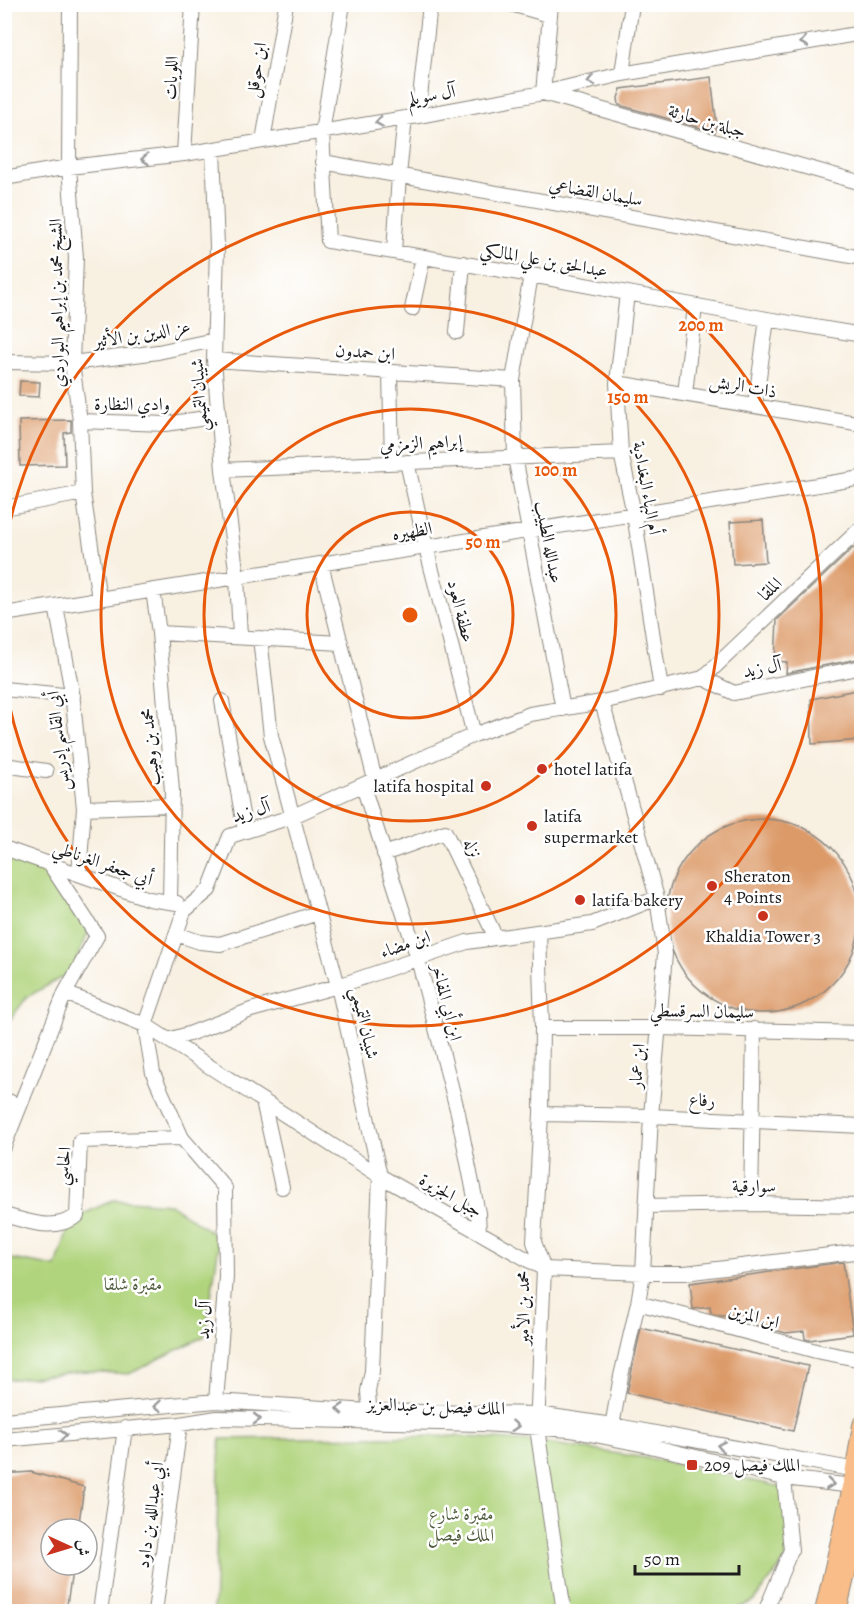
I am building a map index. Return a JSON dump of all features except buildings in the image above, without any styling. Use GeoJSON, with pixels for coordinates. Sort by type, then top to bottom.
{"type":"FeatureCollection","features":[{"type":"Feature","properties":{"kind":"main road"},"geometry":{"type":"LineString","coordinates":[[824,1611],[858,1479],[861,1425]]}},
{"type":"Feature","properties":{"kind":"main road"},"geometry":{"type":"LineString","coordinates":[[837,1611],[861,1506]]}},
{"type":"Feature","properties":{"kind":"street","name":"الشيخ محمد بن إبراهيم البواردي"},"geometry":{"type":"LineString","coordinates":[[70,4],[69,167],[76,258],[72,363],[80,421],[83,493],[99,599]]}},
{"type":"Feature","properties":{"kind":"street","name":"اللويات"},"geometry":{"type":"LineString","coordinates":[[184,154],[193,4]]}},
{"type":"Feature","properties":{"kind":"street","name":"ابن حوقل"},"geometry":{"type":"LineString","coordinates":[[263,141],[285,4]]}},
{"type":"Feature","properties":{"kind":"street","name":"عبدالحق بن علي المالكي"},"geometry":{"type":"LineString","coordinates":[[343,4],[322,132],[328,241],[861,335]]}},
{"type":"Feature","properties":{"kind":"street"},"geometry":{"type":"LineString","coordinates":[[394,252],[399,175],[412,117],[430,4]]}},
{"type":"Feature","properties":{"kind":"street"},"geometry":{"type":"LineString","coordinates":[[511,4],[550,10],[543,93]]}},
{"type":"Feature","properties":{"kind":"street"},"geometry":{"type":"LineString","coordinates":[[622,74],[632,4]]}},
{"type":"Feature","properties":{"kind":"street","name":"آل سويلم"},"geometry":{"type":"LineString","coordinates":[[4,178],[69,167],[213,150],[412,117],[543,93],[622,74],[861,33]]}},
{"type":"Feature","properties":{"kind":"street","name":"جبلة بن حارثة"},"geometry":{"type":"LineString","coordinates":[[543,93],[861,183]]}},
{"type":"Feature","properties":{"kind":"street","name":"شيبان التميمي"},"geometry":{"type":"LineString","coordinates":[[213,150],[217,246],[214,360],[223,470],[237,577],[240,637]]}},
{"type":"Feature","properties":{"kind":"street","name":"سليمان القضاعي"},"geometry":{"type":"LineString","coordinates":[[323,162],[861,258]]}},
{"type":"Feature","properties":{"kind":"street"},"geometry":{"type":"LineString","coordinates":[[412,309],[423,257]]}},
{"type":"Feature","properties":{"kind":"street"},"geometry":{"type":"LineString","coordinates":[[457,332],[463,263]]}},
{"type":"Feature","properties":{"kind":"street","name":"عبدالله الطبيب"},"geometry":{"type":"LineString","coordinates":[[531,275],[513,380],[515,457],[563,709]]}},
{"type":"Feature","properties":{"kind":"street","name":"أم البهاء البغدادية"},"geometry":{"type":"LineString","coordinates":[[627,293],[617,382],[621,453],[634,514],[661,689]]}},
{"type":"Feature","properties":{"kind":"street"},"geometry":{"type":"LineString","coordinates":[[685,394],[695,306]]}},
{"type":"Feature","properties":{"kind":"street"},"geometry":{"type":"LineString","coordinates":[[755,406],[767,320]]}},
{"type":"Feature","properties":{"kind":"street","name":"عز الدين بن الأثير"},"geometry":{"type":"LineString","coordinates":[[4,362],[72,363],[158,352],[214,340]]}},
{"type":"Feature","properties":{"kind":"street","name":"ابن حمدون"},"geometry":{"type":"LineString","coordinates":[[214,360],[513,380]]}},
{"type":"Feature","properties":{"kind":"street"},"geometry":{"type":"LineString","coordinates":[[390,372],[392,463]]}},
{"type":"Feature","properties":{"kind":"street","name":"ذات الريش"},"geometry":{"type":"LineString","coordinates":[[617,382],[861,424]]}},
{"type":"Feature","properties":{"kind":"street","name":"وادي النظارة"},"geometry":{"type":"LineString","coordinates":[[80,421],[166,424],[219,416]]}},
{"type":"Feature","properties":{"kind":"street","name":"إبراهيم الزمزمي"},"geometry":{"type":"LineString","coordinates":[[223,470],[621,453]]}},
{"type":"Feature","properties":{"kind":"street","name":"عطفة العود"},"geometry":{"type":"LineString","coordinates":[[407,462],[426,547],[474,735]]}},
{"type":"Feature","properties":{"kind":"street","name":"الظهيره"},"geometry":{"type":"LineString","coordinates":[[4,614],[861,478]]}},
{"type":"Feature","properties":{"kind":"street"},"geometry":{"type":"LineString","coordinates":[[4,508],[83,493]]}},
{"type":"Feature","properties":{"kind":"street","name":"الملقا"},"geometry":{"type":"LineString","coordinates":[[703,678],[861,526]]}},
{"type":"Feature","properties":{"kind":"street","name":"ابن أبي المفاخر"},"geometry":{"type":"LineString","coordinates":[[321,564],[341,643],[384,854],[418,959],[458,1113],[478,1213],[479,1232]]}},
{"type":"Feature","properties":{"kind":"street","name":"محمد بن وهيب"},"geometry":{"type":"LineString","coordinates":[[153,590],[159,633],[172,791],[170,902]]}},
{"type":"Feature","properties":{"kind":"street","name":"أبي القاسم إدريس"},"geometry":{"type":"LineString","coordinates":[[56,606],[72,696],[84,808],[79,873]]}},
{"type":"Feature","properties":{"kind":"street"},"geometry":{"type":"LineString","coordinates":[[159,633],[341,643]]}},
{"type":"Feature","properties":{"kind":"street","name":"شيبان التميمي"},"geometry":{"type":"LineString","coordinates":[[260,638],[271,736],[338,986],[380,1176],[372,1371],[368,1391],[370,1417]]}},
{"type":"Feature","properties":{"kind":"street","name":"آل زيد"},"geometry":{"type":"LineString","coordinates":[[216,1401],[225,1277],[225,1188],[182,1138],[153,1073],[145,1025],[184,911],[208,890],[230,836],[291,817],[474,735],[530,714],[602,702],[703,678],[734,693],[861,667]]}},
{"type":"Feature","properties":{"kind":"street"},"geometry":{"type":"LineString","coordinates":[[4,689],[72,696]]}},
{"type":"Feature","properties":{"kind":"street"},"geometry":{"type":"LineString","coordinates":[[222,701],[245,831]]}},
{"type":"Feature","properties":{"kind":"street","name":"ابن عمار"},"geometry":{"type":"LineString","coordinates":[[602,702],[657,898],[665,954],[651,1116],[643,1273],[611,1432]]}},
{"type":"Feature","properties":{"kind":"street"},"geometry":{"type":"LineString","coordinates":[[4,765],[46,771]]}},
{"type":"Feature","properties":{"kind":"street"},"geometry":{"type":"LineString","coordinates":[[84,808],[171,805]]}},
{"type":"Feature","properties":{"kind":"street","name":"نزله"},"geometry":{"type":"LineString","coordinates":[[384,854],[445,832],[496,938]]}},
{"type":"Feature","properties":{"kind":"street","name":"أبي جعفر الغرناطي"},"geometry":{"type":"LineString","coordinates":[[4,848],[149,899],[191,906]]}},
{"type":"Feature","properties":{"kind":"street"},"geometry":{"type":"LineString","coordinates":[[4,1146],[65,993],[97,936],[49,863]]}},
{"type":"Feature","properties":{"kind":"street","name":"ابن مضاء"},"geometry":{"type":"LineString","coordinates":[[168,1040],[251,1010],[338,986],[467,942],[592,924],[657,898]]}},
{"type":"Feature","properties":{"kind":"street"},"geometry":{"type":"LineString","coordinates":[[176,934],[200,942],[220,944],[318,913]]}},
{"type":"Feature","properties":{"kind":"street","name":"محمد بن الأمير"},"geometry":{"type":"LineString","coordinates":[[539,932],[542,1028],[541,1114],[534,1242],[544,1269],[537,1421],[564,1611]]}},
{"type":"Feature","properties":{"kind":"street","name":"جبل الجزيرة"},"geometry":{"type":"LineString","coordinates":[[65,993],[145,1025],[380,1176],[544,1269],[685,1273],[861,1251]]}},
{"type":"Feature","properties":{"kind":"street","name":"سليمان السرقسطي"},"geometry":{"type":"LineString","coordinates":[[542,1028],[754,1029],[861,1033]]}},
{"type":"Feature","properties":{"kind":"street"},"geometry":{"type":"LineString","coordinates":[[751,1204],[754,1029]]}},
{"type":"Feature","properties":{"kind":"street"},"geometry":{"type":"LineString","coordinates":[[4,1099],[19,1106]]}},
{"type":"Feature","properties":{"kind":"street"},"geometry":{"type":"LineString","coordinates":[[263,1101],[282,1187]]}},
{"type":"Feature","properties":{"kind":"street","name":"رفاع"},"geometry":{"type":"LineString","coordinates":[[541,1114],[651,1116],[861,1126]]}},
{"type":"Feature","properties":{"kind":"street","name":"الحاسي"},"geometry":{"type":"LineString","coordinates":[[4,1215],[48,1226],[67,1223],[77,1216],[80,1141],[182,1138]]}},
{"type":"Feature","properties":{"kind":"street","name":"سوارقية"},"geometry":{"type":"LineString","coordinates":[[646,1206],[751,1204],[861,1206]]}},
{"type":"Feature","properties":{"kind":"street","name":"ابن المزين"},"geometry":{"type":"LineString","coordinates":[[638,1303],[816,1351],[861,1360]]}},
{"type":"Feature","properties":{"kind":"street","name":"الملك فيصل بن عبدالعزيز"},"geometry":{"type":"LineString","coordinates":[[4,1420],[216,1401],[370,1417]]}},
{"type":"Feature","properties":{"kind":"street","name":"الملك فيصل بن عبدالعزيز"},"geometry":{"type":"LineString","coordinates":[[4,1440],[180,1424],[217,1418],[370,1417],[537,1421],[611,1432],[858,1479]]}},
{"type":"Feature","properties":{"kind":"street","name":"أبي عبدالله بن داود"},"geometry":{"type":"LineString","coordinates":[[155,1611],[180,1424]]}},
{"type":"Feature","properties":{"kind":"street"},"geometry":{"type":"LineString","coordinates":[[100,1611],[125,1428]]}},
{"type":"Feature","properties":{"kind":"street","name":"الملك فيصل بن عبدالعزيز"},"geometry":{"type":"LineString","coordinates":[[611,1432],[784,1478],[858,1479]]}},
{"type":"Feature","properties":{"kind":"street"},"geometry":{"type":"LineString","coordinates":[[784,1478],[790,1550],[764,1611],[787,1611]]}},
{"type":"Feature","properties":{"kind":"green space"},"geometry":{"type":"Polygon","coordinates":[[[5,857],[21,864],[30,859],[55,876],[90,929],[71,972],[27,997],[6,1025],[5,1036],[5,857]]]}},
{"type":"Feature","properties":{"kind":"green space","name":"مقبرة شلقا"},"geometry":{"type":"Polygon","coordinates":[[[113,1200],[170,1204],[220,1238],[205,1336],[129,1374],[84,1371],[5,1379],[4,1253],[6,1258],[56,1267],[71,1220],[113,1200]]]}},
{"type":"Feature","properties":{"kind":"green space","name":"مقبرة شارع الملك فيصل"},"geometry":{"type":"Polygon","coordinates":[[[458,1436],[546,1443],[653,1459],[787,1488],[788,1557],[754,1601],[732,1611],[214,1612],[220,1439],[458,1436]]]}},
{"type":"Feature","properties":{"kind":"place","name":"hotel latifa"},"geometry":{"type":"Point","coordinates":[542,769]}},
{"type":"Feature","properties":{"kind":"place","name":"latifa hospital"},"geometry":{"type":"Point","coordinates":[486,786]}},
{"type":"Feature","properties":{"kind":"place","name":"latifa supermarket"},"geometry":{"type":"Point","coordinates":[532,826]}},
{"type":"Feature","properties":{"kind":"place","name":"Sheraton 4 Points"},"geometry":{"type":"Point","coordinates":[712,886]}},
{"type":"Feature","properties":{"kind":"place","name":"latifa bakery"},"geometry":{"type":"Point","coordinates":[580,900]}},
{"type":"Feature","properties":{"kind":"place","name":"Khaldia Tower 3"},"geometry":{"type":"Point","coordinates":[763,916]}},
{"type":"Feature","properties":{"kind":"place","name":"الملك فيصل 209"},"geometry":{"type":"Point","coordinates":[692,1465]}}]}
